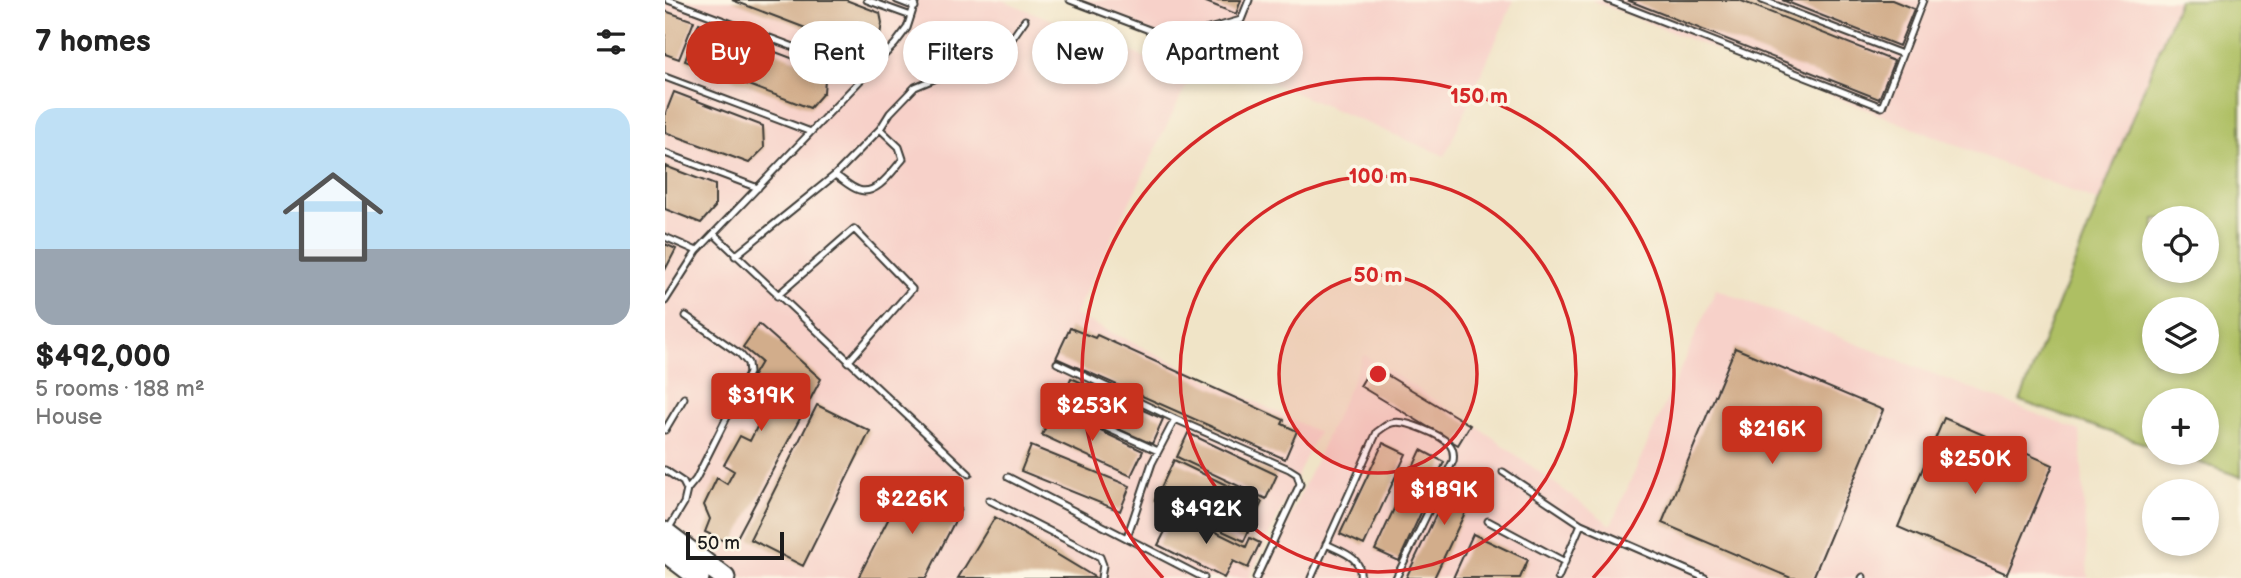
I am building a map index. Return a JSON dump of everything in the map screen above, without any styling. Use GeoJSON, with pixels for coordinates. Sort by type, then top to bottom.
{"type":"FeatureCollection","features":[{"type":"Feature","properties":{"kind":"highway"},"geometry":{"type":"LineString","coordinates":[[665,539],[699,578]]}},
{"type":"Feature","properties":{"kind":"highway"},"geometry":{"type":"LineString","coordinates":[[665,539],[725,578]]}},
{"type":"Feature","properties":{"kind":"lane"},"geometry":{"type":"LineString","coordinates":[[668,0],[789,45]]}},
{"type":"Feature","properties":{"kind":"lane"},"geometry":{"type":"LineString","coordinates":[[867,0],[911,16]]}},
{"type":"Feature","properties":{"kind":"lane"},"geometry":{"type":"LineString","coordinates":[[889,50],[902,36],[916,3],[897,0]]}},
{"type":"Feature","properties":{"kind":"lane"},"geometry":{"type":"LineString","coordinates":[[1070,0],[1173,39],[1241,19],[1249,0]]}},
{"type":"Feature","properties":{"kind":"lane"},"geometry":{"type":"LineString","coordinates":[[1608,0],[1882,107],[1921,1]]}},
{"type":"Feature","properties":{"kind":"lane"},"geometry":{"type":"LineString","coordinates":[[1762,0],[1902,54]]}},
{"type":"Feature","properties":{"kind":"lane"},"geometry":{"type":"LineString","coordinates":[[735,256],[835,175],[880,129],[890,113],[915,87],[979,60],[1011,40],[1025,20]]}},
{"type":"Feature","properties":{"kind":"lane"},"geometry":{"type":"LineString","coordinates":[[665,77],[811,132]]}},
{"type":"Feature","properties":{"kind":"lane"},"geometry":{"type":"LineString","coordinates":[[665,301],[697,251],[857,84]]}},
{"type":"Feature","properties":{"kind":"lane"},"geometry":{"type":"LineString","coordinates":[[835,175],[858,190],[867,191],[877,187],[903,159],[899,147],[880,129]]}},
{"type":"Feature","properties":{"kind":"lane"},"geometry":{"type":"LineString","coordinates":[[665,153],[758,188]]}},
{"type":"Feature","properties":{"kind":"lane"},"geometry":{"type":"LineString","coordinates":[[777,296],[854,229],[912,289],[848,362]]}},
{"type":"Feature","properties":{"kind":"lane"},"geometry":{"type":"LineString","coordinates":[[713,234],[969,474]]}},
{"type":"Feature","properties":{"kind":"lane"},"geometry":{"type":"LineString","coordinates":[[665,237],[697,251]]}},
{"type":"Feature","properties":{"kind":"lane"},"geometry":{"type":"LineString","coordinates":[[665,539],[684,503],[687,490],[696,479],[749,373],[748,363],[740,354],[686,316]]}},
{"type":"Feature","properties":{"kind":"lane"},"geometry":{"type":"LineString","coordinates":[[1057,363],[1297,474],[1300,484],[1256,578]]}},
{"type":"Feature","properties":{"kind":"lane"},"geometry":{"type":"LineString","coordinates":[[665,430],[684,398]]}},
{"type":"Feature","properties":{"kind":"lane"},"geometry":{"type":"LineString","coordinates":[[1060,407],[1159,451]]}},
{"type":"Feature","properties":{"kind":"lane"},"geometry":{"type":"LineString","coordinates":[[1127,537],[1159,451],[1175,419]]}},
{"type":"Feature","properties":{"kind":"lane"},"geometry":{"type":"LineString","coordinates":[[1311,578],[1377,432],[1391,423],[1409,423],[1450,445],[1454,454],[1396,578]]}},
{"type":"Feature","properties":{"kind":"lane"},"geometry":{"type":"LineString","coordinates":[[665,470],[683,482],[687,490]]}},
{"type":"Feature","properties":{"kind":"lane"},"geometry":{"type":"LineString","coordinates":[[1503,472],[1581,524],[1705,578]]}},
{"type":"Feature","properties":{"kind":"lane"},"geometry":{"type":"LineString","coordinates":[[1008,477],[1203,578]]}},
{"type":"Feature","properties":{"kind":"lane"},"geometry":{"type":"LineString","coordinates":[[989,500],[1100,556],[1103,565],[1101,578]]}},
{"type":"Feature","properties":{"kind":"lane"},"geometry":{"type":"LineString","coordinates":[[1488,521],[1565,562]]}},
{"type":"Feature","properties":{"kind":"lane"},"geometry":{"type":"LineString","coordinates":[[1558,578],[1581,524]]}},
{"type":"Feature","properties":{"kind":"lane"},"geometry":{"type":"LineString","coordinates":[[1326,544],[1356,560],[1361,569],[1360,578]]}},
{"type":"Feature","properties":{"kind":"shaded area"},"geometry":{"type":"Polygon","coordinates":[[[665,0],[1002,0],[1054,21],[1032,21],[1032,84],[1128,84],[1128,51],[1142,56],[1142,84],[1187,84],[1075,315],[1318,432],[1249,578],[742,578],[665,519],[665,0]]]}},
{"type":"Feature","properties":{"kind":"shaded area"},"geometry":{"type":"Polygon","coordinates":[[[1065,0],[1514,0],[1445,156],[1273,84],[1303,84],[1303,21],[1142,21],[1142,30],[1128,24],[1128,21],[1119,21],[1065,0]]]}},
{"type":"Feature","properties":{"kind":"shaded area"},"geometry":{"type":"Polygon","coordinates":[[[1591,0],[2179,0],[2099,202],[1591,0]]]}},
{"type":"Feature","properties":{"kind":"shaded area"},"geometry":{"type":"Polygon","coordinates":[[[1716,289],[2080,431],[2088,578],[1262,578],[1364,355],[1488,434],[1611,525],[1716,289]]]}},
{"type":"Feature","properties":{"kind":"green space"},"geometry":{"type":"Polygon","coordinates":[[[2179,0],[2241,0],[2241,477],[2206,465],[2219,465],[2219,388],[2142,388],[2142,443],[2020,401],[2179,0]]]}},
{"type":"Feature","properties":{"kind":"building"},"geometry":{"type":"Polygon","coordinates":[[[732,0],[846,0],[880,13],[882,21],[789,21],[732,0]]]}},
{"type":"Feature","properties":{"kind":"building"},"geometry":{"type":"Polygon","coordinates":[[[1201,0],[1241,0],[1236,14],[1201,0]]]}},
{"type":"Feature","properties":{"kind":"building"},"geometry":{"type":"Polygon","coordinates":[[[1627,0],[1739,0],[1894,61],[1879,99],[1627,0]]]}},
{"type":"Feature","properties":{"kind":"building"},"geometry":{"type":"Polygon","coordinates":[[[1782,0],[1892,0],[1914,9],[1899,46],[1782,0]]]}},
{"type":"Feature","properties":{"kind":"building"},"geometry":{"type":"Polygon","coordinates":[[[665,11],[694,21],[686,21],[686,41],[679,59],[665,54],[665,11]]]}},
{"type":"Feature","properties":{"kind":"building"},"geometry":{"type":"Polygon","coordinates":[[[775,52],[789,57],[789,84],[825,84],[824,92],[810,108],[746,84],[775,84],[775,52]]]}},
{"type":"Feature","properties":{"kind":"building"},"geometry":{"type":"Polygon","coordinates":[[[674,92],[763,126],[764,148],[749,163],[665,132],[665,115],[674,92]]]}},
{"type":"Feature","properties":{"kind":"building"},"geometry":{"type":"Polygon","coordinates":[[[665,166],[715,185],[715,207],[701,223],[665,209],[665,166]]]}},
{"type":"Feature","properties":{"kind":"building"},"geometry":{"type":"Polygon","coordinates":[[[665,244],[676,249],[665,270],[665,244]]]}},
{"type":"Feature","properties":{"kind":"building"},"geometry":{"type":"Polygon","coordinates":[[[759,324],[821,379],[733,545],[705,532],[710,519],[704,505],[717,478],[727,484],[734,471],[724,465],[740,436],[750,441],[768,405],[744,391],[761,362],[743,347],[759,324]]]}},
{"type":"Feature","properties":{"kind":"building"},"geometry":{"type":"Polygon","coordinates":[[[1070,328],[1095,338],[1097,335],[1284,420],[1282,424],[1297,431],[1285,459],[1056,358],[1070,328]]]}},
{"type":"Feature","properties":{"kind":"building"},"geometry":{"type":"Polygon","coordinates":[[[1735,348],[1883,410],[1813,578],[1791,578],[1662,523],[1735,348]]]}},
{"type":"Feature","properties":{"kind":"building"},"geometry":{"type":"Polygon","coordinates":[[[1372,366],[1470,425],[1458,445],[1360,386],[1372,366]]]}},
{"type":"Feature","properties":{"kind":"building"},"geometry":{"type":"Polygon","coordinates":[[[1071,378],[1163,419],[1152,444],[1060,403],[1071,378]]]}},
{"type":"Feature","properties":{"kind":"building"},"geometry":{"type":"Polygon","coordinates":[[[817,405],[870,431],[803,566],[750,539],[817,405]]]}},
{"type":"Feature","properties":{"kind":"building"},"geometry":{"type":"Polygon","coordinates":[[[1054,409],[1143,451],[1131,476],[1042,435],[1054,409]]]}},
{"type":"Feature","properties":{"kind":"building"},"geometry":{"type":"Polygon","coordinates":[[[1944,418],[2053,465],[2007,574],[1898,527],[1944,418]]]}},
{"type":"Feature","properties":{"kind":"building"},"geometry":{"type":"Polygon","coordinates":[[[1188,433],[1277,475],[1266,499],[1177,457],[1188,433]]]}},
{"type":"Feature","properties":{"kind":"building"},"geometry":{"type":"Polygon","coordinates":[[[1383,443],[1406,454],[1364,545],[1340,534],[1383,443]]]}},
{"type":"Feature","properties":{"kind":"building"},"geometry":{"type":"Polygon","coordinates":[[[1031,446],[1130,486],[1120,511],[1021,471],[1031,446]]]}},
{"type":"Feature","properties":{"kind":"building"},"geometry":{"type":"Polygon","coordinates":[[[1421,450],[1444,462],[1399,561],[1375,550],[1421,450]]]}},
{"type":"Feature","properties":{"kind":"building"},"geometry":{"type":"Polygon","coordinates":[[[1174,460],[1262,502],[1244,541],[1155,500],[1174,460]]]}},
{"type":"Feature","properties":{"kind":"building"},"geometry":{"type":"Polygon","coordinates":[[[1457,470],[1480,481],[1434,578],[1406,578],[1457,470]]]}},
{"type":"Feature","properties":{"kind":"building"},"geometry":{"type":"Polygon","coordinates":[[[908,481],[961,509],[926,578],[858,578],[908,481]]]}},
{"type":"Feature","properties":{"kind":"building"},"geometry":{"type":"Polygon","coordinates":[[[1175,512],[1246,547],[1250,538],[1260,543],[1248,568],[1233,561],[1224,578],[1158,545],[1175,512]]]}},
{"type":"Feature","properties":{"kind":"building"},"geometry":{"type":"Polygon","coordinates":[[[995,517],[1096,578],[958,578],[995,517]]]}},
{"type":"Feature","properties":{"kind":"building"},"geometry":{"type":"Polygon","coordinates":[[[1473,534],[1528,560],[1520,578],[1453,578],[1473,534]]]}}]}
